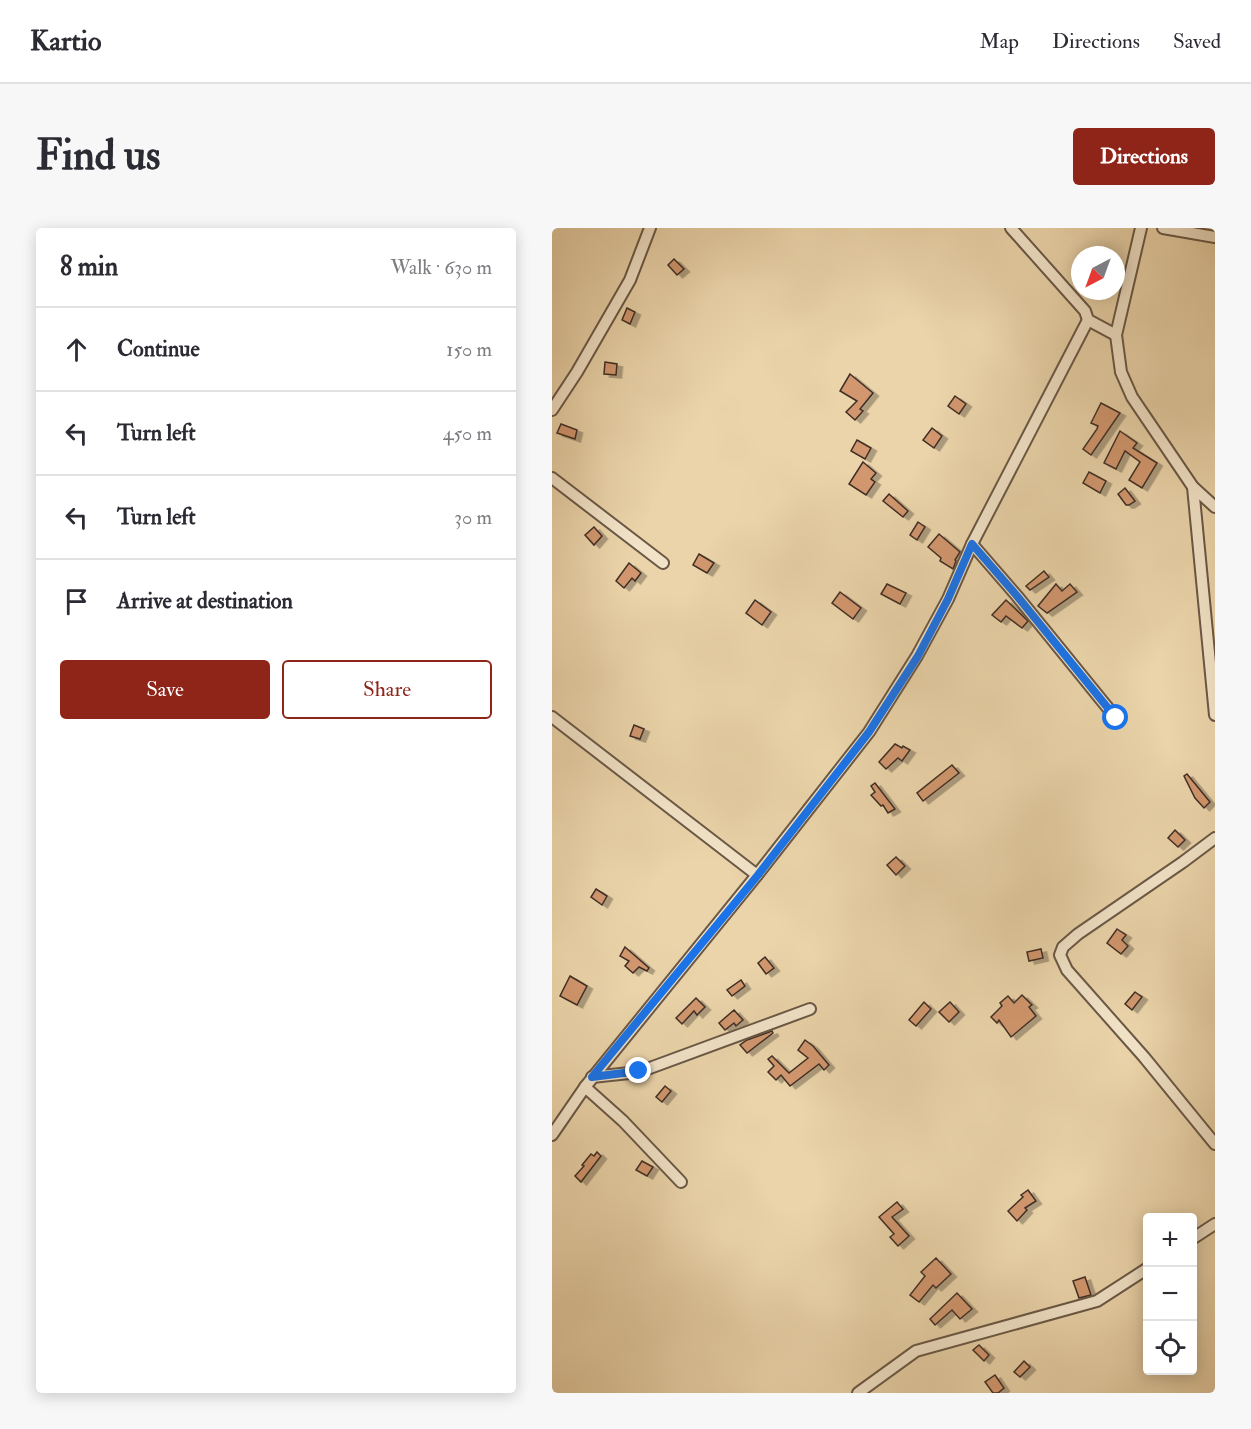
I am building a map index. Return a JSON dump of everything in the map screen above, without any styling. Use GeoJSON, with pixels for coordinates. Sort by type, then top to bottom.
{"type":"FeatureCollection","features":[{"type":"Feature","properties":{"kind":"street"},"geometry":{"type":"LineString","coordinates":[[552,410],[577,372],[630,280],[650,228]]}},
{"type":"Feature","properties":{"kind":"street"},"geometry":{"type":"LineString","coordinates":[[1011,228],[1085,311],[1088,320],[1116,334]]}},
{"type":"Feature","properties":{"kind":"street"},"geometry":{"type":"LineString","coordinates":[[1141,228],[1116,334],[1121,372],[1132,397],[1194,487],[1215,507]]}},
{"type":"Feature","properties":{"kind":"street"},"geometry":{"type":"LineString","coordinates":[[1163,228],[1215,237]]}},
{"type":"Feature","properties":{"kind":"street"},"geometry":{"type":"LineString","coordinates":[[552,1135],[592,1077],[758,875],[875,723],[918,656],[948,599],[972,544],[1088,320]]}},
{"type":"Feature","properties":{"kind":"street"},"geometry":{"type":"LineString","coordinates":[[552,478],[663,563]]}},
{"type":"Feature","properties":{"kind":"street"},"geometry":{"type":"LineString","coordinates":[[1194,487],[1215,715]]}},
{"type":"Feature","properties":{"kind":"street"},"geometry":{"type":"LineString","coordinates":[[972,544],[1116,718]]}},
{"type":"Feature","properties":{"kind":"street"},"geometry":{"type":"LineString","coordinates":[[552,717],[758,875]]}},
{"type":"Feature","properties":{"kind":"street"},"geometry":{"type":"LineString","coordinates":[[1215,838],[1078,934],[1063,947],[1060,955],[1067,970],[1144,1057],[1215,1144]]}},
{"type":"Feature","properties":{"kind":"street"},"geometry":{"type":"LineString","coordinates":[[592,1077],[639,1071],[810,1009]]}},
{"type":"Feature","properties":{"kind":"street"},"geometry":{"type":"LineString","coordinates":[[585,1087],[623,1121],[681,1182]]}},
{"type":"Feature","properties":{"kind":"street"},"geometry":{"type":"LineString","coordinates":[[1197,1236],[1215,1224]]}},
{"type":"Feature","properties":{"kind":"street"},"geometry":{"type":"LineString","coordinates":[[858,1393],[916,1351],[1097,1300],[1143,1271]]}},
{"type":"Feature","properties":{"kind":"building"},"geometry":{"type":"Polygon","coordinates":[[[674,259],[684,269],[677,275],[668,265],[674,259]]]}},
{"type":"Feature","properties":{"kind":"building"},"geometry":{"type":"Polygon","coordinates":[[[627,308],[635,312],[630,324],[622,320],[627,308]]]}},
{"type":"Feature","properties":{"kind":"building"},"geometry":{"type":"Polygon","coordinates":[[[605,362],[617,364],[616,375],[604,374],[605,362]]]}},
{"type":"Feature","properties":{"kind":"building"},"geometry":{"type":"Polygon","coordinates":[[[850,374],[873,393],[860,409],[863,411],[855,420],[846,412],[857,401],[840,391],[850,374]]]}},
{"type":"Feature","properties":{"kind":"building"},"geometry":{"type":"Polygon","coordinates":[[[955,396],[966,404],[959,414],[948,406],[955,396]]]}},
{"type":"Feature","properties":{"kind":"building"},"geometry":{"type":"Polygon","coordinates":[[[1101,403],[1120,413],[1091,455],[1083,449],[1097,429],[1098,426],[1091,423],[1101,403]]]}},
{"type":"Feature","properties":{"kind":"building"},"geometry":{"type":"Polygon","coordinates":[[[561,424],[577,430],[575,439],[557,433],[561,424]]]}},
{"type":"Feature","properties":{"kind":"building"},"geometry":{"type":"Polygon","coordinates":[[[932,428],[942,436],[934,448],[923,440],[932,428]]]}},
{"type":"Feature","properties":{"kind":"building"},"geometry":{"type":"Polygon","coordinates":[[[1120,431],[1137,443],[1133,448],[1157,463],[1142,488],[1129,480],[1140,462],[1125,451],[1116,469],[1104,463],[1120,431]]]}},
{"type":"Feature","properties":{"kind":"building"},"geometry":{"type":"Polygon","coordinates":[[[857,440],[871,448],[865,459],[851,451],[857,440]]]}},
{"type":"Feature","properties":{"kind":"building"},"geometry":{"type":"Polygon","coordinates":[[[863,462],[876,473],[871,479],[875,482],[866,495],[849,484],[863,462]]]}},
{"type":"Feature","properties":{"kind":"building"},"geometry":{"type":"Polygon","coordinates":[[[1089,472],[1106,481],[1100,493],[1083,483],[1089,472]]]}},
{"type":"Feature","properties":{"kind":"building"},"geometry":{"type":"Polygon","coordinates":[[[1125,488],[1135,501],[1129,505],[1126,505],[1118,494],[1125,488]]]}},
{"type":"Feature","properties":{"kind":"building"},"geometry":{"type":"Polygon","coordinates":[[[889,494],[908,511],[903,517],[883,501],[889,494]]]}},
{"type":"Feature","properties":{"kind":"building"},"geometry":{"type":"Polygon","coordinates":[[[918,522],[925,527],[917,540],[910,535],[918,522]]]}},
{"type":"Feature","properties":{"kind":"building"},"geometry":{"type":"Polygon","coordinates":[[[594,527],[602,536],[594,545],[585,535],[594,527]]]}},
{"type":"Feature","properties":{"kind":"building"},"geometry":{"type":"Polygon","coordinates":[[[939,534],[960,552],[953,569],[940,561],[941,558],[928,547],[939,534]]]}},
{"type":"Feature","properties":{"kind":"building"},"geometry":{"type":"Polygon","coordinates":[[[699,554],[714,563],[707,573],[693,565],[699,554]]]}},
{"type":"Feature","properties":{"kind":"building"},"geometry":{"type":"Polygon","coordinates":[[[629,563],[641,573],[635,581],[632,578],[624,588],[616,581],[629,563]]]}},
{"type":"Feature","properties":{"kind":"building"},"geometry":{"type":"Polygon","coordinates":[[[1044,571],[1049,577],[1030,590],[1026,586],[1044,571]]]}},
{"type":"Feature","properties":{"kind":"building"},"geometry":{"type":"Polygon","coordinates":[[[887,584],[906,593],[900,604],[881,594],[887,584]]]}},
{"type":"Feature","properties":{"kind":"building"},"geometry":{"type":"Polygon","coordinates":[[[1056,584],[1062,591],[1070,584],[1077,592],[1047,613],[1038,606],[1056,584]]]}},
{"type":"Feature","properties":{"kind":"building"},"geometry":{"type":"Polygon","coordinates":[[[840,592],[861,608],[853,619],[832,603],[840,592]]]}},
{"type":"Feature","properties":{"kind":"building"},"geometry":{"type":"Polygon","coordinates":[[[755,600],[771,612],[762,625],[746,613],[755,600]]]}},
{"type":"Feature","properties":{"kind":"building"},"geometry":{"type":"Polygon","coordinates":[[[1006,600],[1028,621],[1022,628],[1006,616],[1001,622],[992,615],[1006,600]]]}},
{"type":"Feature","properties":{"kind":"building"},"geometry":{"type":"Polygon","coordinates":[[[634,725],[644,729],[640,739],[630,736],[634,725]]]}},
{"type":"Feature","properties":{"kind":"building"},"geometry":{"type":"Polygon","coordinates":[[[895,744],[910,750],[902,761],[898,758],[886,769],[879,762],[895,744]]]}},
{"type":"Feature","properties":{"kind":"building"},"geometry":{"type":"Polygon","coordinates":[[[952,765],[959,773],[923,801],[917,793],[952,765]]]}},
{"type":"Feature","properties":{"kind":"building"},"geometry":{"type":"Polygon","coordinates":[[[1187,774],[1210,802],[1204,808],[1195,798],[1184,776],[1187,774]]]}},
{"type":"Feature","properties":{"kind":"building"},"geometry":{"type":"Polygon","coordinates":[[[875,783],[895,809],[888,813],[883,805],[881,806],[871,795],[875,792],[871,786],[875,783]]]}},
{"type":"Feature","properties":{"kind":"building"},"geometry":{"type":"Polygon","coordinates":[[[1175,830],[1185,840],[1178,847],[1168,838],[1175,830]]]}},
{"type":"Feature","properties":{"kind":"building"},"geometry":{"type":"Polygon","coordinates":[[[896,857],[905,866],[896,875],[887,865],[896,857]]]}},
{"type":"Feature","properties":{"kind":"building"},"geometry":{"type":"Polygon","coordinates":[[[596,889],[607,896],[602,905],[591,897],[596,889]]]}},
{"type":"Feature","properties":{"kind":"building"},"geometry":{"type":"Polygon","coordinates":[[[1117,929],[1126,935],[1122,940],[1128,946],[1121,954],[1107,943],[1117,929]]]}},
{"type":"Feature","properties":{"kind":"building"},"geometry":{"type":"Polygon","coordinates":[[[625,947],[649,968],[647,971],[639,967],[633,973],[625,966],[629,961],[620,956],[625,947]]]}},
{"type":"Feature","properties":{"kind":"building"},"geometry":{"type":"Polygon","coordinates":[[[1041,949],[1043,958],[1029,961],[1027,952],[1041,949]]]}},
{"type":"Feature","properties":{"kind":"building"},"geometry":{"type":"Polygon","coordinates":[[[765,957],[774,968],[766,974],[758,963],[765,957]]]}},
{"type":"Feature","properties":{"kind":"building"},"geometry":{"type":"Polygon","coordinates":[[[570,976],[587,986],[577,1005],[560,996],[570,976]]]}},
{"type":"Feature","properties":{"kind":"building"},"geometry":{"type":"Polygon","coordinates":[[[741,980],[745,986],[732,996],[727,990],[741,980]]]}},
{"type":"Feature","properties":{"kind":"building"},"geometry":{"type":"Polygon","coordinates":[[[1135,992],[1142,997],[1132,1010],[1125,1004],[1135,992]]]}},
{"type":"Feature","properties":{"kind":"building"},"geometry":{"type":"Polygon","coordinates":[[[1022,995],[1032,1005],[1029,1007],[1036,1016],[1011,1037],[999,1020],[997,1023],[991,1017],[1002,1006],[1000,1003],[1008,996],[1014,1003],[1022,995]]]}},
{"type":"Feature","properties":{"kind":"building"},"geometry":{"type":"Polygon","coordinates":[[[696,998],[705,1007],[697,1015],[694,1011],[682,1024],[676,1018],[696,998]]]}},
{"type":"Feature","properties":{"kind":"building"},"geometry":{"type":"Polygon","coordinates":[[[924,1002],[931,1009],[916,1026],[909,1020],[924,1002]]]}},
{"type":"Feature","properties":{"kind":"building"},"geometry":{"type":"Polygon","coordinates":[[[950,1002],[959,1012],[949,1022],[939,1012],[950,1002]]]}},
{"type":"Feature","properties":{"kind":"building"},"geometry":{"type":"Polygon","coordinates":[[[734,1010],[743,1020],[736,1026],[734,1023],[725,1030],[719,1023],[734,1010]]]}},
{"type":"Feature","properties":{"kind":"building"},"geometry":{"type":"Polygon","coordinates":[[[772,1031],[773,1033],[747,1053],[740,1045],[747,1040],[772,1031]]]}},
{"type":"Feature","properties":{"kind":"building"},"geometry":{"type":"Polygon","coordinates":[[[805,1040],[829,1065],[824,1070],[819,1064],[790,1086],[781,1075],[776,1080],[768,1072],[774,1066],[768,1059],[772,1056],[789,1073],[808,1058],[798,1050],[805,1040]]]}},
{"type":"Feature","properties":{"kind":"building"},"geometry":{"type":"Polygon","coordinates":[[[665,1086],[671,1091],[662,1102],[656,1097],[665,1086]]]}},
{"type":"Feature","properties":{"kind":"building"},"geometry":{"type":"Polygon","coordinates":[[[597,1152],[601,1156],[581,1182],[575,1176],[591,1154],[594,1156],[597,1152]]]}},
{"type":"Feature","properties":{"kind":"building"},"geometry":{"type":"Polygon","coordinates":[[[642,1161],[653,1167],[647,1176],[636,1170],[642,1161]]]}},
{"type":"Feature","properties":{"kind":"building"},"geometry":{"type":"Polygon","coordinates":[[[1028,1190],[1036,1201],[1025,1208],[1027,1210],[1017,1221],[1008,1211],[1028,1190]]]}},
{"type":"Feature","properties":{"kind":"building"},"geometry":{"type":"Polygon","coordinates":[[[897,1202],[903,1209],[892,1217],[909,1236],[898,1246],[890,1237],[894,1234],[879,1217],[897,1202]]]}},
{"type":"Feature","properties":{"kind":"building"},"geometry":{"type":"Polygon","coordinates":[[[936,1258],[951,1274],[936,1288],[933,1285],[919,1302],[910,1295],[925,1276],[921,1272],[936,1258]]]}},
{"type":"Feature","properties":{"kind":"building"},"geometry":{"type":"Polygon","coordinates":[[[1085,1277],[1091,1295],[1079,1298],[1073,1281],[1085,1277]]]}},
{"type":"Feature","properties":{"kind":"building"},"geometry":{"type":"Polygon","coordinates":[[[957,1293],[972,1309],[960,1319],[952,1310],[935,1325],[930,1319],[957,1293]]]}},
{"type":"Feature","properties":{"kind":"building"},"geometry":{"type":"Polygon","coordinates":[[[979,1345],[989,1355],[984,1361],[973,1350],[979,1345]]]}},
{"type":"Feature","properties":{"kind":"building"},"geometry":{"type":"Polygon","coordinates":[[[1024,1361],[1030,1367],[1020,1377],[1014,1372],[1024,1361]]]}},
{"type":"Feature","properties":{"kind":"building"},"geometry":{"type":"Polygon","coordinates":[[[995,1375],[1004,1388],[998,1393],[993,1393],[985,1382],[995,1375]]]}},
{"type":"Feature","properties":{"kind":"route"},"geometry":{"type":"LineString","coordinates":[[639,1071],[592,1077],[758,875],[869,732],[918,656],[948,599],[972,544],[1116,718]]}}]}
